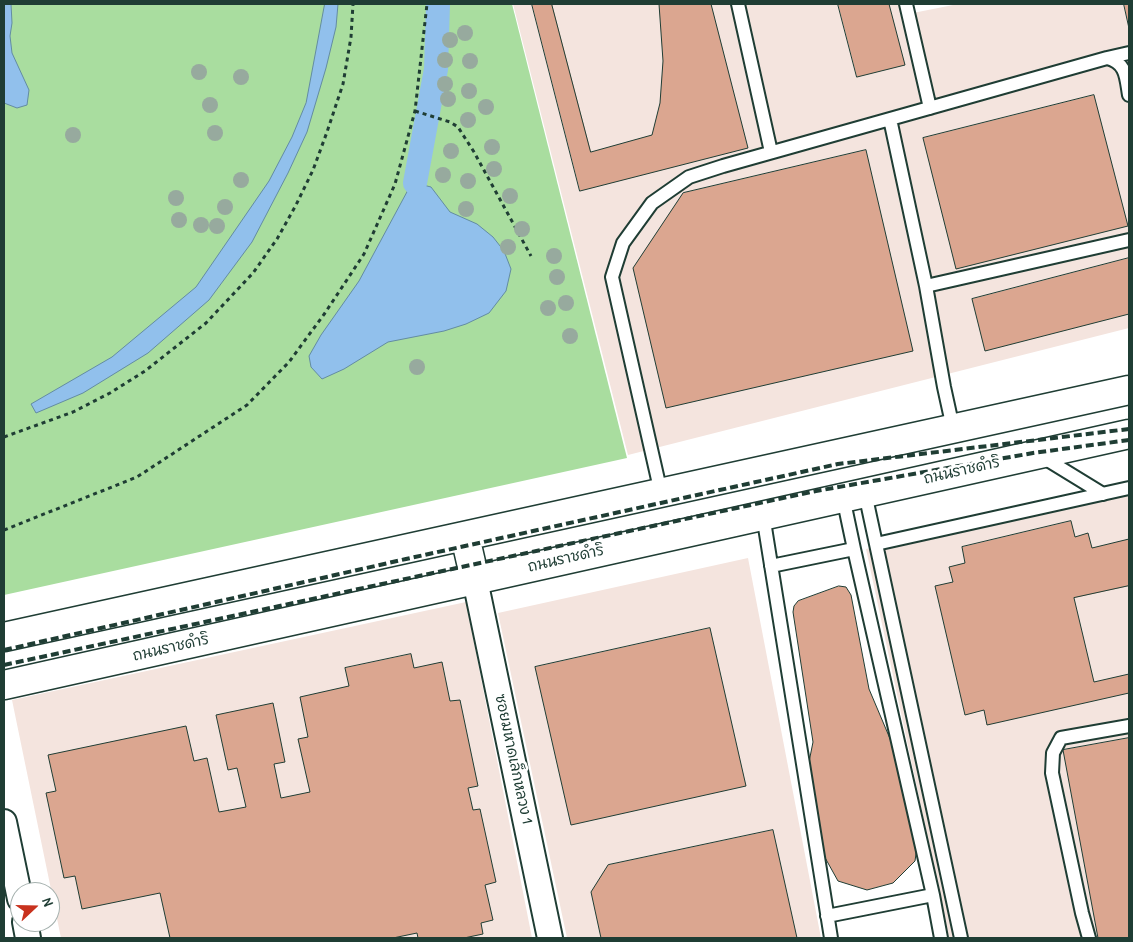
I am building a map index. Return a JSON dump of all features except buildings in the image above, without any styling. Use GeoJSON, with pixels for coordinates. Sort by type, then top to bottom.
{"type":"FeatureCollection","features":[{"type":"Feature","properties":{"kind":"main road"},"geometry":{"type":"LineString","coordinates":[[4,637],[1129,390]]}},
{"type":"Feature","properties":{"kind":"main road"},"geometry":{"type":"LineString","coordinates":[[1050,451],[1074,402]]}},
{"type":"Feature","properties":{"kind":"main road"},"geometry":{"type":"LineString","coordinates":[[941,475],[943,431]]}},
{"type":"Feature","properties":{"kind":"main road","name":"ถนนราชดำริ"},"geometry":{"type":"LineString","coordinates":[[4,685],[1129,434]]}},
{"type":"Feature","properties":{"kind":"main road"},"geometry":{"type":"LineString","coordinates":[[465,536],[475,580]]}},
{"type":"Feature","properties":{"kind":"street","name":"ซอยมหาดเล็กหลวง 1"},"geometry":{"type":"LineString","coordinates":[[475,580],[550,938]]}},
{"type":"Feature","properties":{"kind":"street"},"geometry":{"type":"LineString","coordinates":[[4,822],[16,882]]}},
{"type":"Feature","properties":{"kind":"lane"},"geometry":{"type":"LineString","coordinates":[[738,4],[771,152]]}},
{"type":"Feature","properties":{"kind":"lane"},"geometry":{"type":"LineString","coordinates":[[906,4],[930,108]]}},
{"type":"Feature","properties":{"kind":"lane"},"geometry":{"type":"LineString","coordinates":[[661,493],[612,277],[623,243],[652,204],[689,177],[723,166],[1129,53]]}},
{"type":"Feature","properties":{"kind":"lane"},"geometry":{"type":"LineString","coordinates":[[1107,58],[1117,62],[1124,70],[1129,95]]}},
{"type":"Feature","properties":{"kind":"lane"},"geometry":{"type":"LineString","coordinates":[[890,119],[926,286],[944,387],[943,431]]}},
{"type":"Feature","properties":{"kind":"lane"},"geometry":{"type":"LineString","coordinates":[[926,286],[1129,240]]}},
{"type":"Feature","properties":{"kind":"lane"},"geometry":{"type":"LineString","coordinates":[[1050,451],[1103,494]]}},
{"type":"Feature","properties":{"kind":"lane"},"geometry":{"type":"LineString","coordinates":[[876,544],[1129,488]]}},
{"type":"Feature","properties":{"kind":"lane"},"geometry":{"type":"LineString","coordinates":[[854,495],[876,544],[961,938]]}},
{"type":"Feature","properties":{"kind":"lane"},"geometry":{"type":"LineString","coordinates":[[854,495],[854,549],[933,895],[941,938]]}},
{"type":"Feature","properties":{"kind":"lane"},"geometry":{"type":"LineString","coordinates":[[763,515],[831,938]]}},
{"type":"Feature","properties":{"kind":"lane"},"geometry":{"type":"LineString","coordinates":[[771,566],[854,549]]}},
{"type":"Feature","properties":{"kind":"lane"},"geometry":{"type":"LineString","coordinates":[[1089,938],[1082,914],[1052,773],[1053,753],[1061,738],[1129,726]]}},
{"type":"Feature","properties":{"kind":"lane"},"geometry":{"type":"LineString","coordinates":[[827,916],[933,895]]}},
{"type":"Feature","properties":{"kind":"path"},"geometry":{"type":"LineString","coordinates":[[4,437],[73,412],[110,393],[145,371],[206,323],[253,273],[277,239],[313,170],[343,84],[351,37],[353,4]]}},
{"type":"Feature","properties":{"kind":"path"},"geometry":{"type":"LineString","coordinates":[[4,530],[137,477],[247,405],[289,362],[326,313],[364,254],[396,184],[415,112],[427,4]]}},
{"type":"Feature","properties":{"kind":"path"},"geometry":{"type":"LineString","coordinates":[[415,112],[450,122],[458,127],[474,152],[531,256]]}},
{"type":"Feature","properties":{"kind":"shaded area"},"geometry":{"type":"Polygon","coordinates":[[[513,4],[911,4],[913,13],[958,4],[1129,4],[1129,328],[628,455],[513,4]]]}},
{"type":"Feature","properties":{"kind":"shaded area"},"geometry":{"type":"Polygon","coordinates":[[[1129,490],[1129,938],[949,938],[866,549],[1129,490]]]}},
{"type":"Feature","properties":{"kind":"shaded area"},"geometry":{"type":"Polygon","coordinates":[[[748,558],[821,938],[567,938],[498,613],[748,558]]]}},
{"type":"Feature","properties":{"kind":"shaded area"},"geometry":{"type":"Polygon","coordinates":[[[466,602],[532,938],[61,938],[60,882],[49,882],[12,700],[466,602]]]}},
{"type":"Feature","properties":{"kind":"green space"},"geometry":{"type":"Polygon","coordinates":[[[4,4],[512,4],[627,458],[4,595],[4,4]]]}},
{"type":"Feature","properties":{"kind":"water"},"geometry":{"type":"Polygon","coordinates":[[[4,4],[11,4],[12,23],[10,36],[12,53],[29,90],[27,105],[17,108],[4,103],[4,4]]]}},
{"type":"Feature","properties":{"kind":"water"},"geometry":{"type":"Polygon","coordinates":[[[325,4],[338,4],[336,27],[307,132],[252,242],[209,300],[148,353],[83,393],[36,413],[31,404],[112,357],[196,287],[269,181],[292,137],[306,103],[325,4]]]}},
{"type":"Feature","properties":{"kind":"water"},"geometry":{"type":"Polygon","coordinates":[[[415,183],[431,187],[450,212],[477,224],[493,237],[504,251],[511,269],[506,291],[489,313],[466,324],[444,331],[388,342],[344,369],[322,379],[311,367],[309,356],[321,335],[359,281],[408,190],[415,183]]]}},
{"type":"Feature","properties":{"kind":"waterway"},"geometry":{"type":"LineString","coordinates":[[415,183],[436,69],[438,4]]}},
{"type":"Feature","properties":{"kind":"railway"},"geometry":{"type":"LineString","coordinates":[[4,650],[838,464],[1129,429]]}},
{"type":"Feature","properties":{"kind":"railway"},"geometry":{"type":"LineString","coordinates":[[4,665],[816,491],[1033,453],[1129,440]]}}]}
